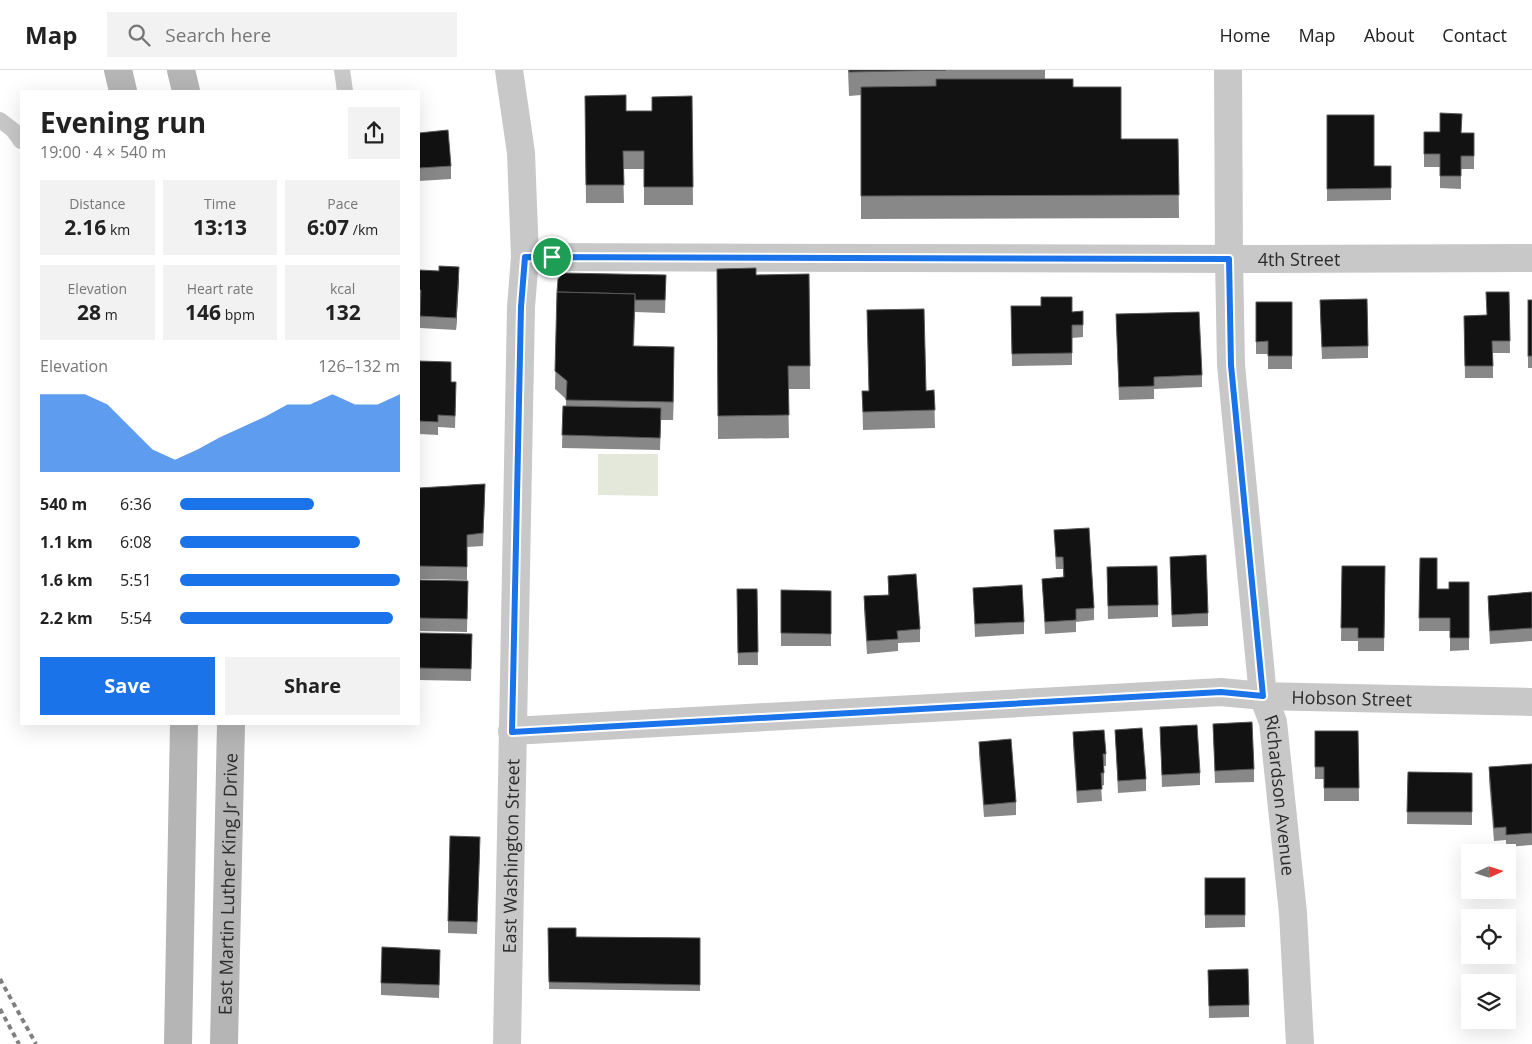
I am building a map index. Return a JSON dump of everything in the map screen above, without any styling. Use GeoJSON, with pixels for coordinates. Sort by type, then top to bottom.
{"type":"FeatureCollection","features":[{"type":"Feature","properties":{"kind":"main road"},"geometry":{"type":"LineString","coordinates":[[118,70],[123,90]]}},
{"type":"Feature","properties":{"kind":"main road"},"geometry":{"type":"LineString","coordinates":[[180,70],[186,90]]}},
{"type":"Feature","properties":{"kind":"main road"},"geometry":{"type":"LineString","coordinates":[[178,1044],[184,725]]}},
{"type":"Feature","properties":{"kind":"main road","name":"East Martin Luther King Jr Drive"},"geometry":{"type":"LineString","coordinates":[[224,1044],[230,725]]}},
{"type":"Feature","properties":{"kind":"street","name":"East Washington Street"},"geometry":{"type":"LineString","coordinates":[[507,1044],[521,307],[525,257],[521,153],[509,70]]}},
{"type":"Feature","properties":{"kind":"street","name":"Richardson Avenue"},"geometry":{"type":"LineString","coordinates":[[1228,70],[1231,365],[1263,696],[1273,722],[1291,894],[1300,1044]]}},
{"type":"Feature","properties":{"kind":"street","name":"4th Street"},"geometry":{"type":"LineString","coordinates":[[525,257],[1532,258]]}},
{"type":"Feature","properties":{"kind":"street","name":"Hobson Street"},"geometry":{"type":"LineString","coordinates":[[512,732],[1221,692],[1263,696],[1532,702]]}},
{"type":"Feature","properties":{"kind":"lane"},"geometry":{"type":"LineString","coordinates":[[342,70],[345,90]]}},
{"type":"Feature","properties":{"kind":"lane"},"geometry":{"type":"LineString","coordinates":[[0,120],[20,140]]}},
{"type":"Feature","properties":{"kind":"shaded area"},"geometry":{"type":"Polygon","coordinates":[[[598,454],[658,454],[658,496],[598,495],[598,454]]]}},
{"type":"Feature","properties":{"kind":"building"},"geometry":{"type":"Polygon","coordinates":[[[849,70],[946,70],[849,72],[849,70]]]}},
{"type":"Feature","properties":{"kind":"building"},"geometry":{"type":"Polygon","coordinates":[[[936,79],[1073,79],[1073,87],[1121,87],[1121,139],[1178,139],[1179,195],[861,196],[861,87],[936,86],[936,79]]]}},
{"type":"Feature","properties":{"kind":"building"},"geometry":{"type":"Polygon","coordinates":[[[626,95],[626,111],[652,111],[652,97],[692,96],[693,187],[644,187],[644,151],[623,151],[624,185],[586,185],[585,96],[626,95]]]}},
{"type":"Feature","properties":{"kind":"building"},"geometry":{"type":"Polygon","coordinates":[[[1440,113],[1462,114],[1461,133],[1474,133],[1474,156],[1461,156],[1461,176],[1440,176],[1440,154],[1424,154],[1424,132],[1440,132],[1440,113]]]}},
{"type":"Feature","properties":{"kind":"building"},"geometry":{"type":"Polygon","coordinates":[[[1327,115],[1374,115],[1374,166],[1391,166],[1391,188],[1327,189],[1327,115]]]}},
{"type":"Feature","properties":{"kind":"building"},"geometry":{"type":"Polygon","coordinates":[[[448,130],[451,166],[420,168],[420,133],[448,130]]]}},
{"type":"Feature","properties":{"kind":"building"},"geometry":{"type":"Polygon","coordinates":[[[439,266],[459,267],[456,318],[420,316],[420,270],[439,271],[439,266]]]}},
{"type":"Feature","properties":{"kind":"building"},"geometry":{"type":"Polygon","coordinates":[[[756,268],[756,275],[809,274],[810,366],[788,366],[789,415],[718,416],[717,269],[756,268]]]}},
{"type":"Feature","properties":{"kind":"building"},"geometry":{"type":"Polygon","coordinates":[[[563,273],[666,275],[665,300],[635,300],[635,294],[557,292],[558,279],[563,273]]]}},
{"type":"Feature","properties":{"kind":"building"},"geometry":{"type":"Polygon","coordinates":[[[557,292],[635,294],[633,346],[674,347],[673,402],[566,400],[567,381],[555,371],[557,292]]]}},
{"type":"Feature","properties":{"kind":"building"},"geometry":{"type":"Polygon","coordinates":[[[1486,292],[1509,292],[1510,341],[1492,341],[1493,366],[1465,366],[1464,316],[1487,315],[1486,292]]]}},
{"type":"Feature","properties":{"kind":"building"},"geometry":{"type":"Polygon","coordinates":[[[1041,297],[1072,297],[1072,312],[1083,311],[1083,325],[1072,325],[1072,353],[1012,354],[1011,306],[1041,306],[1041,297]]]}},
{"type":"Feature","properties":{"kind":"building"},"geometry":{"type":"Polygon","coordinates":[[[1367,299],[1368,346],[1322,347],[1320,300],[1367,299]]]}},
{"type":"Feature","properties":{"kind":"building"},"geometry":{"type":"Polygon","coordinates":[[[1528,300],[1532,300],[1532,356],[1528,356],[1528,300]]]}},
{"type":"Feature","properties":{"kind":"building"},"geometry":{"type":"Polygon","coordinates":[[[1256,302],[1292,302],[1292,356],[1268,356],[1268,341],[1256,342],[1256,302]]]}},
{"type":"Feature","properties":{"kind":"building"},"geometry":{"type":"Polygon","coordinates":[[[924,309],[926,391],[934,390],[935,410],[863,412],[862,391],[869,391],[867,310],[924,309]]]}},
{"type":"Feature","properties":{"kind":"building"},"geometry":{"type":"Polygon","coordinates":[[[1199,312],[1202,375],[1154,377],[1154,386],[1119,387],[1116,314],[1199,312]]]}},
{"type":"Feature","properties":{"kind":"building"},"geometry":{"type":"Polygon","coordinates":[[[420,361],[451,362],[451,382],[456,382],[455,416],[438,415],[438,422],[420,421],[420,361]]]}},
{"type":"Feature","properties":{"kind":"building"},"geometry":{"type":"Polygon","coordinates":[[[563,406],[661,408],[660,438],[562,435],[563,406]]]}},
{"type":"Feature","properties":{"kind":"building"},"geometry":{"type":"Polygon","coordinates":[[[485,484],[483,533],[467,535],[467,567],[420,566],[420,488],[485,484]]]}},
{"type":"Feature","properties":{"kind":"building"},"geometry":{"type":"Polygon","coordinates":[[[1089,528],[1094,608],[1076,609],[1076,620],[1045,622],[1042,579],[1064,577],[1063,557],[1056,557],[1054,530],[1089,528]]]}},
{"type":"Feature","properties":{"kind":"building"},"geometry":{"type":"Polygon","coordinates":[[[1206,555],[1208,613],[1172,615],[1170,557],[1206,555]]]}},
{"type":"Feature","properties":{"kind":"building"},"geometry":{"type":"Polygon","coordinates":[[[1420,558],[1437,558],[1437,589],[1449,589],[1449,582],[1469,582],[1469,638],[1450,638],[1450,618],[1419,618],[1420,558]]]}},
{"type":"Feature","properties":{"kind":"building"},"geometry":{"type":"Polygon","coordinates":[[[1157,566],[1158,605],[1108,606],[1107,567],[1157,566]]]}},
{"type":"Feature","properties":{"kind":"building"},"geometry":{"type":"Polygon","coordinates":[[[1342,566],[1385,566],[1384,638],[1358,638],[1358,628],[1341,628],[1342,566]]]}},
{"type":"Feature","properties":{"kind":"building"},"geometry":{"type":"Polygon","coordinates":[[[916,574],[920,629],[897,631],[898,639],[867,641],[864,596],[889,595],[888,576],[916,574]]]}},
{"type":"Feature","properties":{"kind":"building"},"geometry":{"type":"Polygon","coordinates":[[[420,580],[468,581],[467,619],[420,618],[420,580]]]}},
{"type":"Feature","properties":{"kind":"building"},"geometry":{"type":"Polygon","coordinates":[[[1022,585],[1024,622],[975,624],[973,588],[1022,585]]]}},
{"type":"Feature","properties":{"kind":"building"},"geometry":{"type":"Polygon","coordinates":[[[737,589],[757,589],[758,652],[738,653],[737,589]]]}},
{"type":"Feature","properties":{"kind":"building"},"geometry":{"type":"Polygon","coordinates":[[[781,590],[831,591],[831,634],[781,633],[781,590]]]}},
{"type":"Feature","properties":{"kind":"building"},"geometry":{"type":"Polygon","coordinates":[[[1532,592],[1532,628],[1490,631],[1488,596],[1532,592]]]}},
{"type":"Feature","properties":{"kind":"building"},"geometry":{"type":"Polygon","coordinates":[[[420,633],[472,634],[471,669],[420,668],[420,633]]]}},
{"type":"Feature","properties":{"kind":"building"},"geometry":{"type":"Polygon","coordinates":[[[1252,722],[1254,769],[1215,771],[1213,724],[1252,722]]]}},
{"type":"Feature","properties":{"kind":"building"},"geometry":{"type":"Polygon","coordinates":[[[1197,725],[1200,773],[1162,775],[1160,727],[1197,725]]]}},
{"type":"Feature","properties":{"kind":"building"},"geometry":{"type":"Polygon","coordinates":[[[1142,728],[1146,779],[1118,781],[1115,730],[1142,728]]]}},
{"type":"Feature","properties":{"kind":"building"},"geometry":{"type":"Polygon","coordinates":[[[1104,730],[1106,754],[1103,754],[1104,773],[1101,773],[1102,789],[1077,791],[1073,732],[1104,730]]]}},
{"type":"Feature","properties":{"kind":"building"},"geometry":{"type":"Polygon","coordinates":[[[1315,731],[1358,731],[1359,788],[1324,788],[1324,767],[1315,767],[1315,731]]]}},
{"type":"Feature","properties":{"kind":"building"},"geometry":{"type":"Polygon","coordinates":[[[1011,739],[1016,802],[984,805],[979,742],[1011,739]]]}},
{"type":"Feature","properties":{"kind":"building"},"geometry":{"type":"Polygon","coordinates":[[[1532,764],[1532,833],[1506,835],[1506,827],[1494,828],[1489,767],[1532,764]]]}},
{"type":"Feature","properties":{"kind":"building"},"geometry":{"type":"Polygon","coordinates":[[[1408,772],[1472,773],[1472,812],[1407,812],[1408,772]]]}},
{"type":"Feature","properties":{"kind":"building"},"geometry":{"type":"Polygon","coordinates":[[[450,836],[480,837],[477,922],[448,921],[450,836]]]}},
{"type":"Feature","properties":{"kind":"building"},"geometry":{"type":"Polygon","coordinates":[[[1205,878],[1245,878],[1245,915],[1205,915],[1205,878]]]}},
{"type":"Feature","properties":{"kind":"building"},"geometry":{"type":"Polygon","coordinates":[[[548,928],[576,928],[576,937],[700,938],[700,985],[549,982],[548,928]]]}},
{"type":"Feature","properties":{"kind":"building"},"geometry":{"type":"Polygon","coordinates":[[[382,947],[440,950],[439,985],[381,983],[382,947]]]}},
{"type":"Feature","properties":{"kind":"building"},"geometry":{"type":"Polygon","coordinates":[[[1248,969],[1249,1005],[1209,1006],[1208,970],[1248,969]]]}},
{"type":"Feature","properties":{"kind":"railway"},"geometry":{"type":"LineString","coordinates":[[0,979],[36,1044]]}},
{"type":"Feature","properties":{"kind":"railway"},"geometry":{"type":"LineString","coordinates":[[0,1009],[19,1044]]}},
{"type":"Feature","properties":{"kind":"route"},"geometry":{"type":"LineString","coordinates":[[525,257],[552,257],[1229,259],[1231,365],[1263,696],[1221,692],[512,732],[521,307],[525,257]]}}]}
